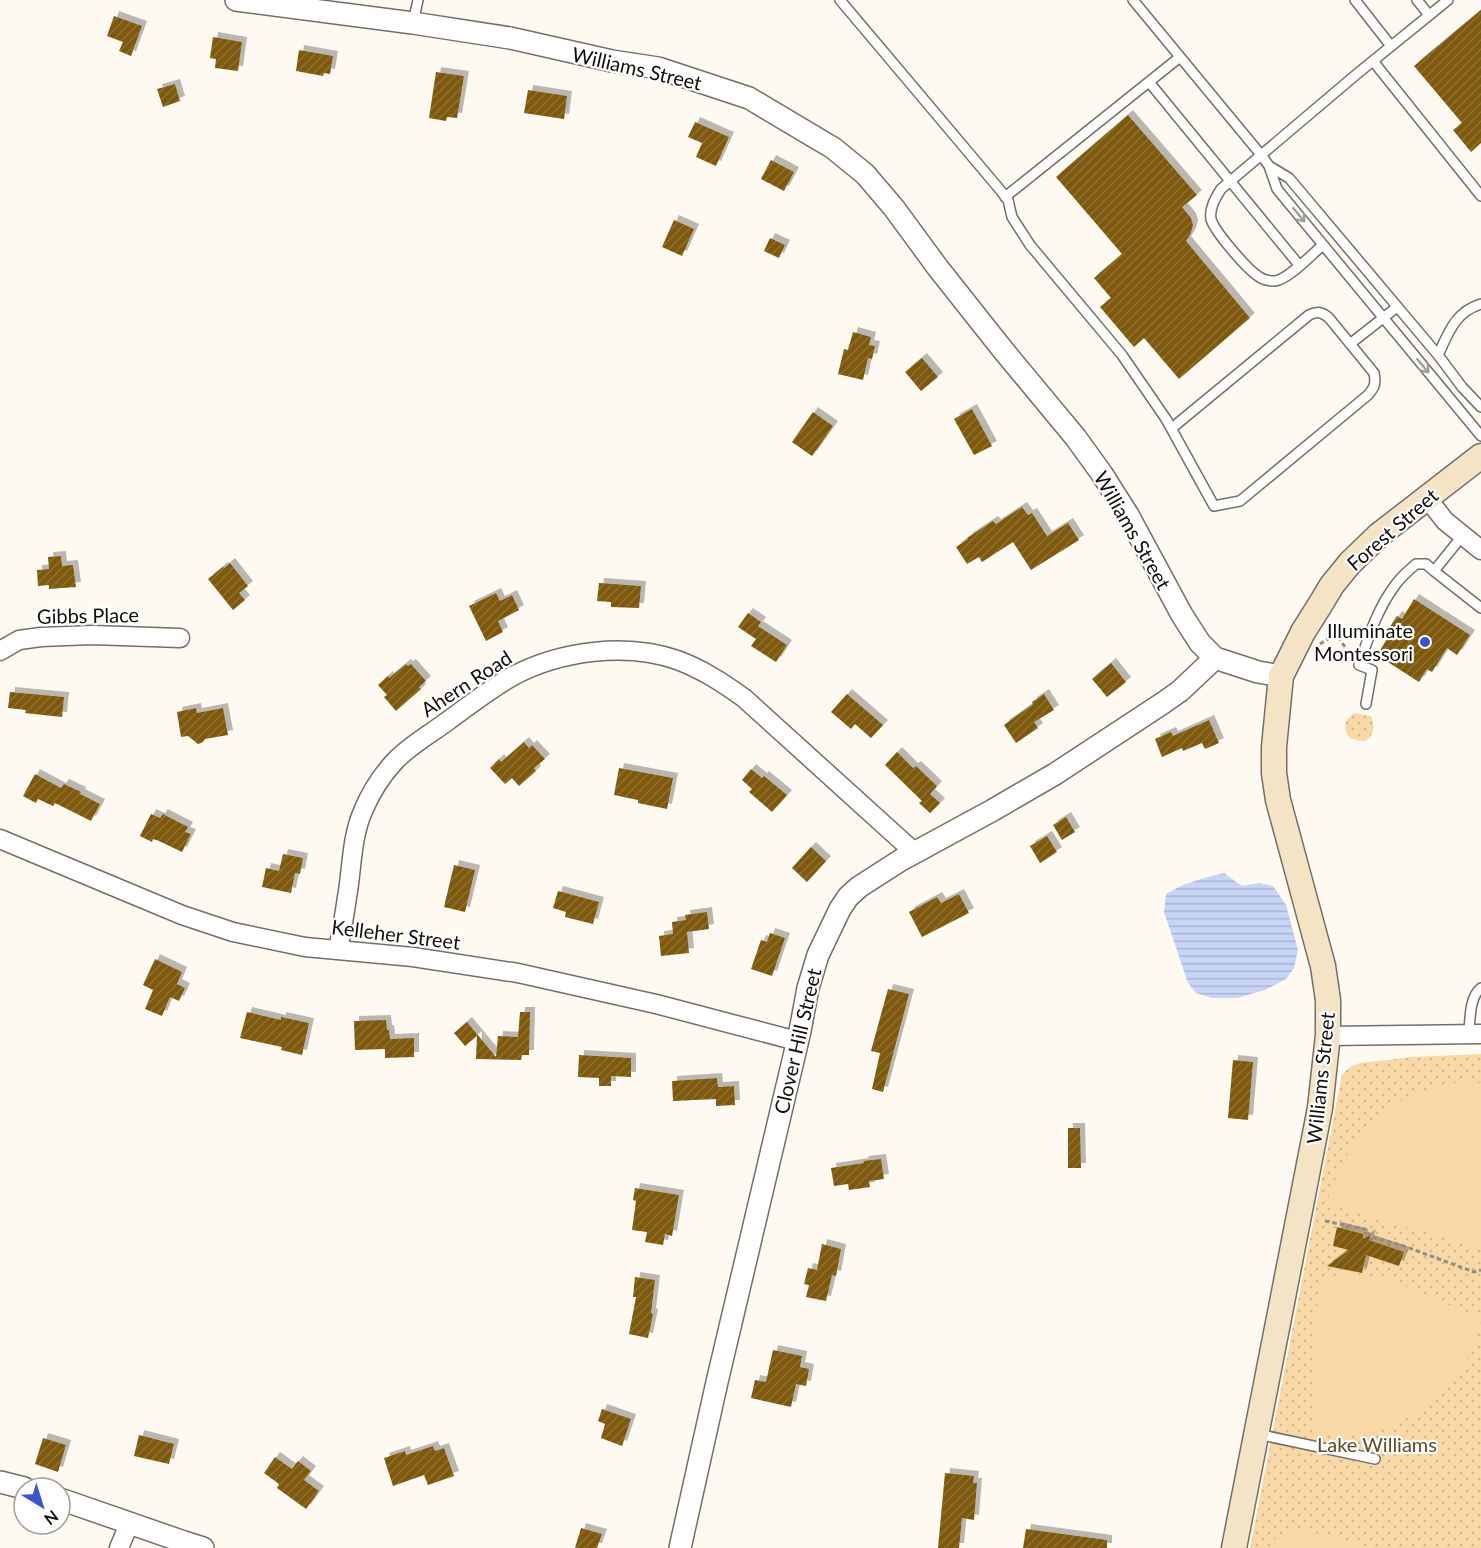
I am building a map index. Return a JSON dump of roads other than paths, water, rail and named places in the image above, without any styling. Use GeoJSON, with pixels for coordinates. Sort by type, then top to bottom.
{"type":"FeatureCollection","features":[{"type":"Feature","properties":{"kind":"main road","name":"Forest Street"},"geometry":{"type":"LineString","coordinates":[[1281,676],[1320,604],[1350,563],[1379,535],[1481,456]]}},
{"type":"Feature","properties":{"kind":"main road","name":"Williams Street"},"geometry":{"type":"LineString","coordinates":[[1234,1548],[1320,1107],[1328,1036],[1328,1000],[1323,966],[1283,822],[1274,773],[1274,747],[1281,676]]}},
{"type":"Feature","properties":{"kind":"street","name":"Williams Street"},"geometry":{"type":"LineString","coordinates":[[236,0],[510,38],[612,61],[658,68],[749,98],[833,148],[865,174],[894,208],[996,342],[1076,438],[1128,515],[1182,615],[1200,643],[1215,658]]}},
{"type":"Feature","properties":{"kind":"street"},"geometry":{"type":"LineString","coordinates":[[1427,498],[1446,521],[1481,550]]}},
{"type":"Feature","properties":{"kind":"street","name":"Gibbs Place"},"geometry":{"type":"LineString","coordinates":[[0,651],[19,640],[41,637],[92,635],[180,638]]}},
{"type":"Feature","properties":{"kind":"street","name":"Ahern Road"},"geometry":{"type":"LineString","coordinates":[[338,950],[348,894],[354,840],[363,811],[378,784],[395,761],[454,716],[513,676],[548,660],[578,653],[646,652],[677,660],[713,676],[744,698],[914,852]]}},
{"type":"Feature","properties":{"kind":"street"},"geometry":{"type":"LineString","coordinates":[[1215,658],[1258,672],[1281,676]]}},
{"type":"Feature","properties":{"kind":"street","name":"Clover Hill Street"},"geometry":{"type":"LineString","coordinates":[[680,1548],[808,988],[814,967],[840,909],[848,897],[879,873],[1027,791],[1132,724],[1180,691],[1215,658]]}},
{"type":"Feature","properties":{"kind":"street","name":"Kelleher Street"},"geometry":{"type":"LineString","coordinates":[[0,839],[182,915],[223,929],[305,946],[413,957],[518,973],[656,1004],[797,1041]]}},
{"type":"Feature","properties":{"kind":"street"},"geometry":{"type":"LineString","coordinates":[[1328,1036],[1475,1034]]}},
{"type":"Feature","properties":{"kind":"street"},"geometry":{"type":"LineString","coordinates":[[72,1503],[203,1548]]}},
{"type":"Feature","properties":{"kind":"street"},"geometry":{"type":"LineString","coordinates":[[119,1548],[129,1524]]}},
{"type":"Feature","properties":{"kind":"lane"},"geometry":{"type":"LineString","coordinates":[[413,23],[418,0]]}},
{"type":"Feature","properties":{"kind":"lane"},"geometry":{"type":"LineString","coordinates":[[840,0],[1008,200],[1012,217],[1030,245],[1122,355],[1172,429],[1214,506],[1240,501],[1368,395],[1376,382],[1374,373],[1329,318],[1318,312],[1309,315],[1172,429]]}},
{"type":"Feature","properties":{"kind":"lane"},"geometry":{"type":"LineString","coordinates":[[1133,0],[1262,156],[1269,166],[1278,189],[1481,436]]}},
{"type":"Feature","properties":{"kind":"lane"},"geometry":{"type":"LineString","coordinates":[[1355,0],[1391,46]]}},
{"type":"Feature","properties":{"kind":"lane"},"geometry":{"type":"LineString","coordinates":[[1417,0],[1429,15]]}},
{"type":"Feature","properties":{"kind":"lane"},"geometry":{"type":"LineString","coordinates":[[1323,245],[1278,281],[1259,278],[1247,267],[1215,227],[1211,218],[1216,197],[1221,189],[1448,0]]}},
{"type":"Feature","properties":{"kind":"lane"},"geometry":{"type":"LineString","coordinates":[[1005,197],[1180,57]]}},
{"type":"Feature","properties":{"kind":"lane"},"geometry":{"type":"LineString","coordinates":[[1373,61],[1481,196]]}},
{"type":"Feature","properties":{"kind":"lane"},"geometry":{"type":"LineString","coordinates":[[1149,81],[1299,265]]}},
{"type":"Feature","properties":{"kind":"lane"},"geometry":{"type":"LineString","coordinates":[[1269,166],[1289,178],[1481,407]]}},
{"type":"Feature","properties":{"kind":"lane"},"geometry":{"type":"LineString","coordinates":[[1438,355],[1457,318],[1465,311],[1481,304]]}},
{"type":"Feature","properties":{"kind":"lane"},"geometry":{"type":"LineString","coordinates":[[1350,344],[1397,307]]}},
{"type":"Feature","properties":{"kind":"lane"},"geometry":{"type":"LineString","coordinates":[[1434,571],[1463,535]]}},
{"type":"Feature","properties":{"kind":"lane"},"geometry":{"type":"LineString","coordinates":[[1366,704],[1372,670],[1359,665],[1369,635],[1379,609],[1397,582],[1416,564],[1426,564],[1481,608]]}},
{"type":"Feature","properties":{"kind":"lane"},"geometry":{"type":"LineString","coordinates":[[1475,1034],[1471,1008],[1476,991],[1481,988]]}},
{"type":"Feature","properties":{"kind":"lane"},"geometry":{"type":"LineString","coordinates":[[1257,1434],[1375,1459]]}},
{"type":"Feature","properties":{"kind":"water"},"geometry":{"type":"Polygon","coordinates":[[[1224,873],[1242,886],[1259,883],[1273,886],[1286,905],[1298,950],[1294,968],[1286,979],[1265,990],[1237,998],[1212,998],[1196,993],[1188,983],[1164,912],[1166,894],[1194,881],[1224,873]]]}},
{"type":"Feature","properties":{"kind":"place","name":"Illuminate Montessori"},"geometry":{"type":"Point","coordinates":[1425,642]}},
{"type":"Feature","properties":{"kind":"park label","name":"Lake Williams"},"geometry":{"type":"Point","coordinates":[1377,1444]}}]}
